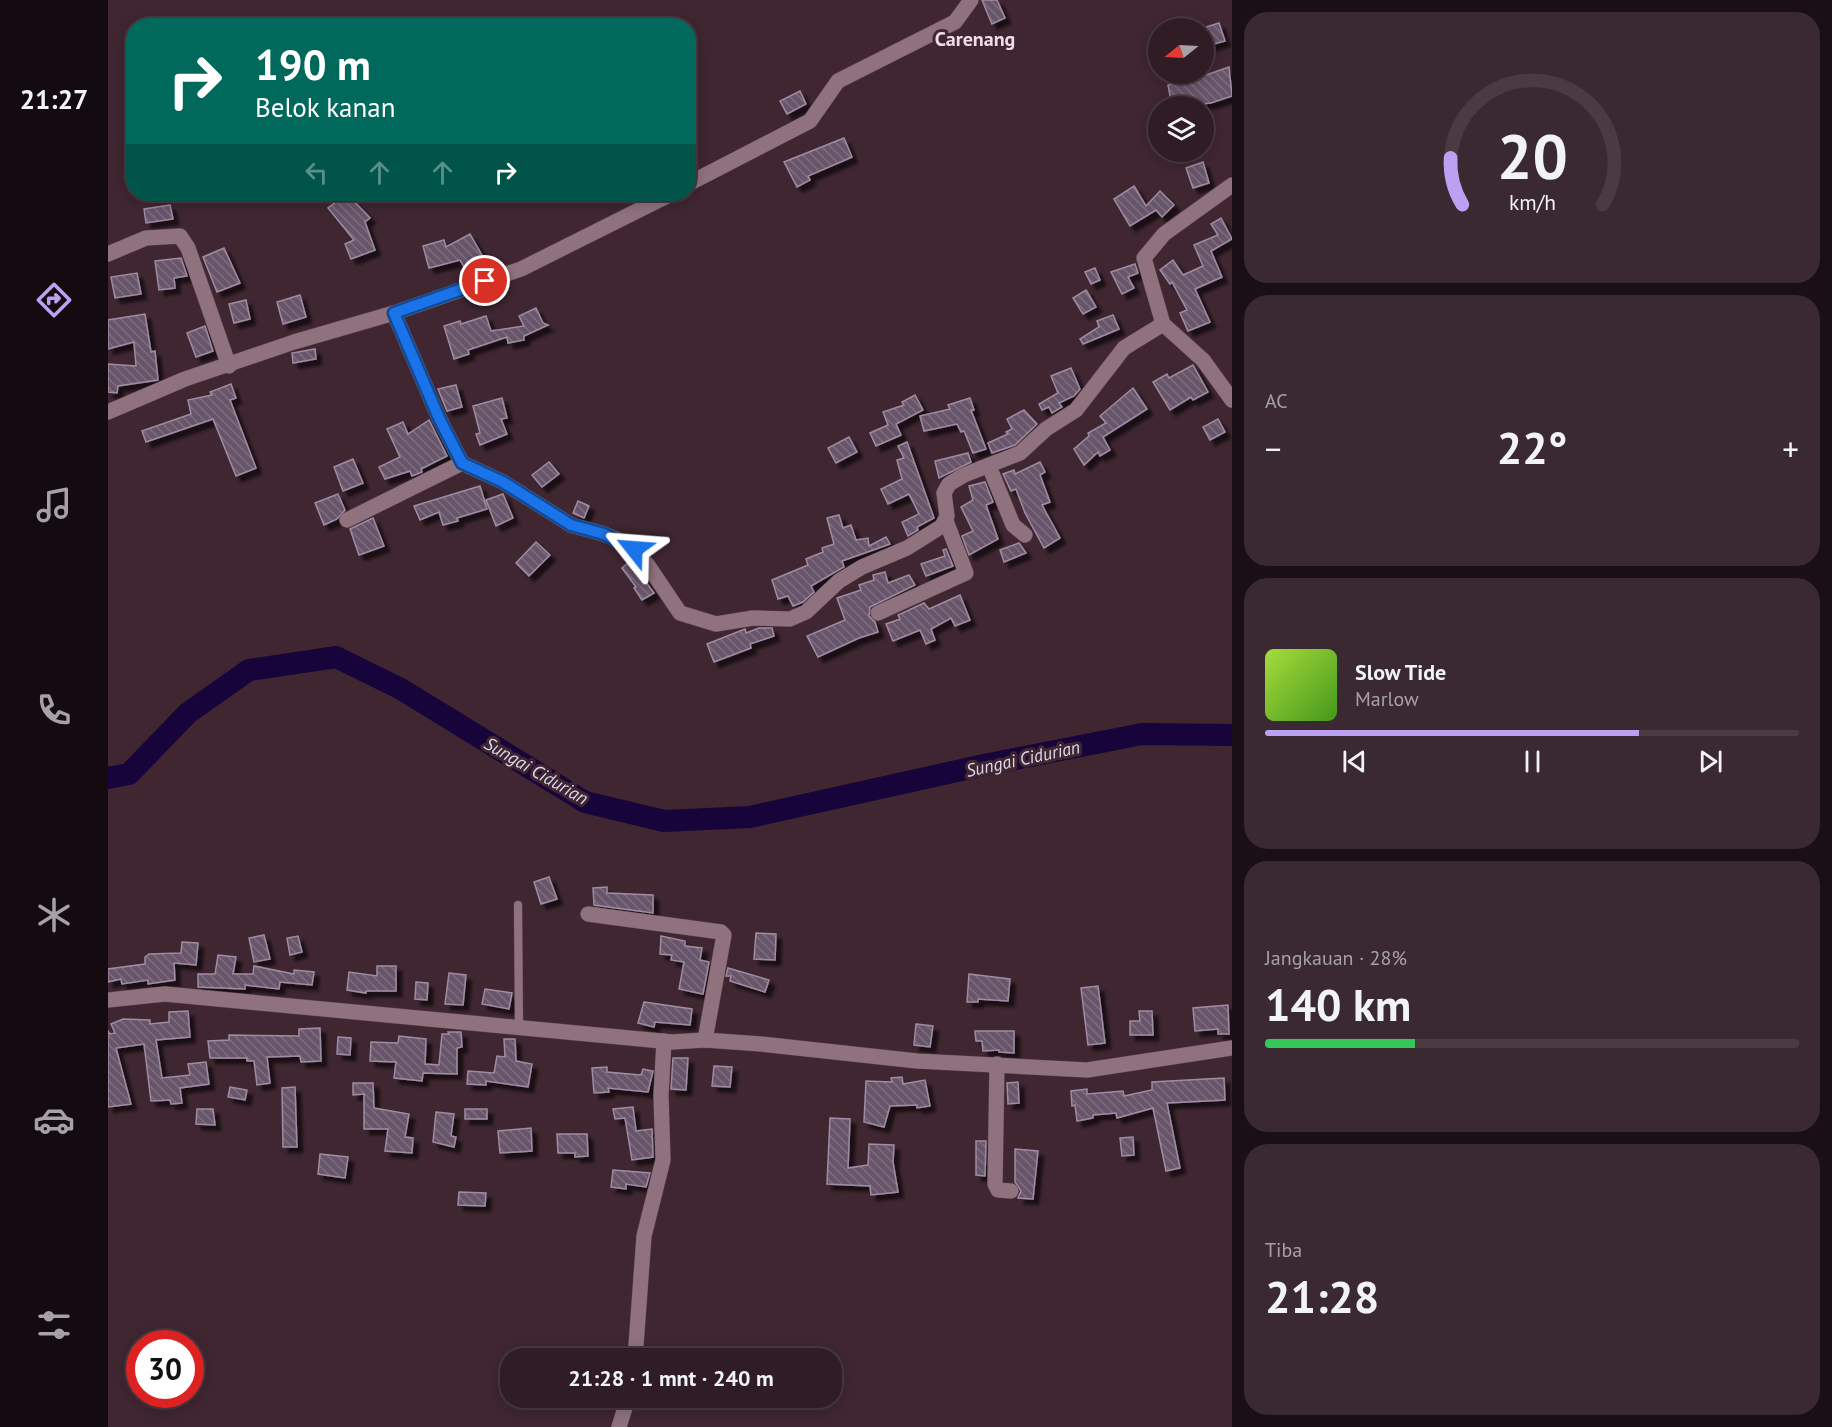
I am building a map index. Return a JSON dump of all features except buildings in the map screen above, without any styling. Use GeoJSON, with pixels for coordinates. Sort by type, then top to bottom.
{"type":"FeatureCollection","features":[{"type":"Feature","properties":{"kind":"street"},"geometry":{"type":"LineString","coordinates":[[696,180],[810,121],[838,81],[956,22],[971,0]]}},
{"type":"Feature","properties":{"kind":"street"},"geometry":{"type":"LineString","coordinates":[[1232,185],[1164,234],[1145,253],[1144,263],[1163,324],[1203,360],[1232,400]]}},
{"type":"Feature","properties":{"kind":"street"},"geometry":{"type":"LineString","coordinates":[[108,412],[185,379],[229,366],[294,342],[394,313],[521,268],[656,201]]}},
{"type":"Feature","properties":{"kind":"street"},"geometry":{"type":"LineString","coordinates":[[108,254],[146,238],[180,236],[188,248],[229,366]]}},
{"type":"Feature","properties":{"kind":"street"},"geometry":{"type":"LineString","coordinates":[[394,313],[439,418],[462,463],[503,482],[571,525],[604,534],[627,544],[647,564],[680,613],[712,624],[753,618],[790,619],[806,612],[838,581],[862,567],[907,548],[946,521]]}},
{"type":"Feature","properties":{"kind":"street"},"geometry":{"type":"LineString","coordinates":[[878,613],[966,573],[946,521],[945,487],[958,477],[1020,453],[1046,429],[1077,410],[1124,348],[1163,324]]}},
{"type":"Feature","properties":{"kind":"street"},"geometry":{"type":"LineString","coordinates":[[347,520],[462,463]]}},
{"type":"Feature","properties":{"kind":"street"},"geometry":{"type":"LineString","coordinates":[[989,466],[1013,525],[1025,535]]}},
{"type":"Feature","properties":{"kind":"street"},"geometry":{"type":"LineString","coordinates":[[588,914],[721,932],[724,935],[705,1040]]}},
{"type":"Feature","properties":{"kind":"street"},"geometry":{"type":"LineString","coordinates":[[108,1000],[165,994],[664,1041],[705,1040],[917,1061],[1087,1070],[1232,1048]]}},
{"type":"Feature","properties":{"kind":"street"},"geometry":{"type":"LineString","coordinates":[[636,1348],[644,1236],[663,1160],[661,1095],[664,1041]]}},
{"type":"Feature","properties":{"kind":"street"},"geometry":{"type":"LineString","coordinates":[[997,1064],[995,1184],[998,1190],[1011,1191]]}},
{"type":"Feature","properties":{"kind":"street"},"geometry":{"type":"LineString","coordinates":[[619,1427],[625,1408]]}},
{"type":"Feature","properties":{"kind":"lane"},"geometry":{"type":"LineString","coordinates":[[518,905],[519,1028]]}},
{"type":"Feature","properties":{"kind":"waterway","name":"Sungai Cidurian"},"geometry":{"type":"LineString","coordinates":[[108,778],[129,774],[188,713],[249,670],[336,657],[401,689],[585,802],[664,821],[750,817],[984,765],[1142,734],[1232,735]]}},
{"type":"Feature","properties":{"kind":"district","name":"Carenang"},"geometry":{"type":"Point","coordinates":[975,39]}},
{"type":"Feature","properties":{"kind":"route"},"geometry":{"type":"LineString","coordinates":[[485,281],[394,313],[439,418],[462,463],[503,482],[571,525],[604,534],[634,549]]}}]}
